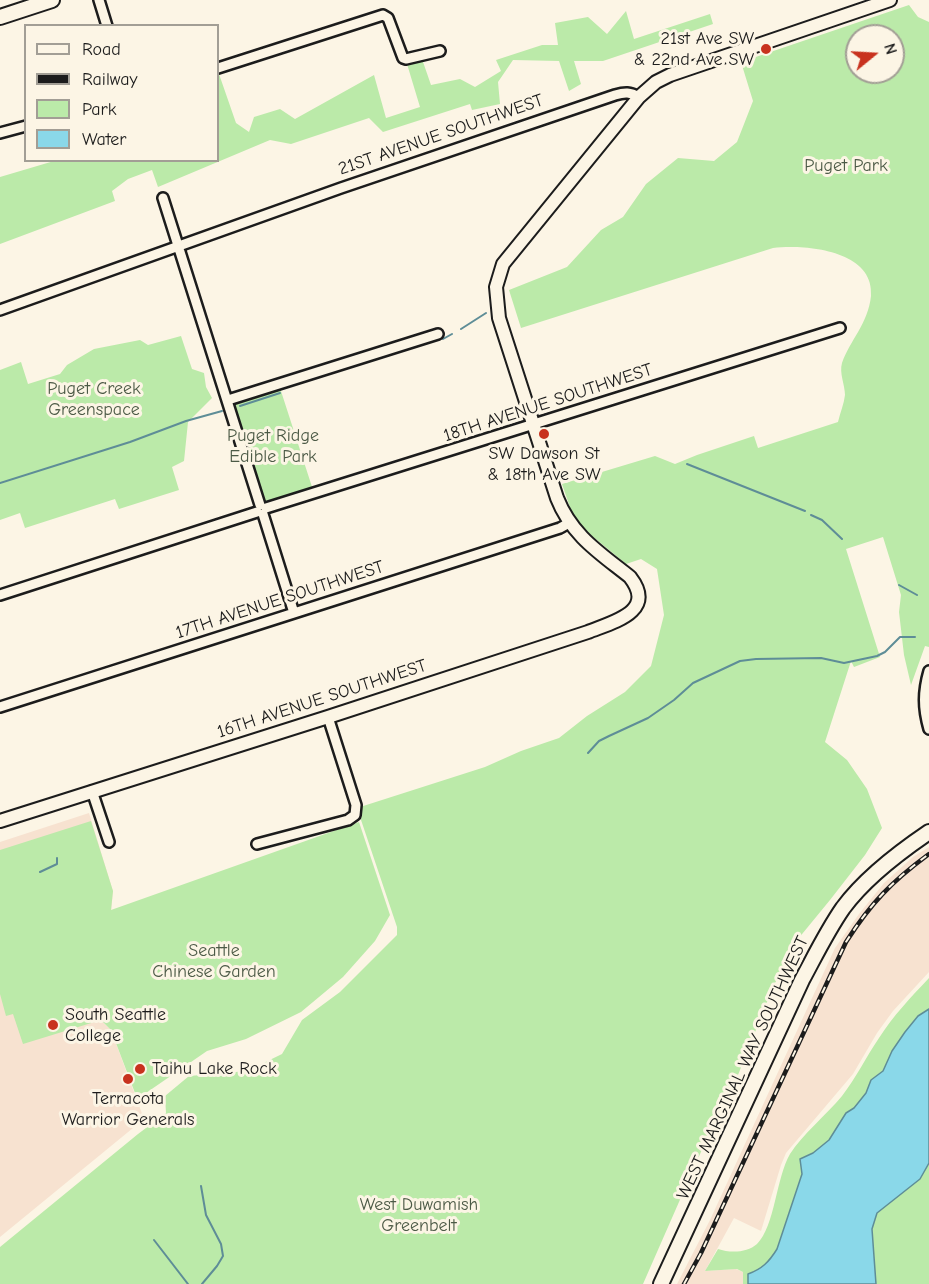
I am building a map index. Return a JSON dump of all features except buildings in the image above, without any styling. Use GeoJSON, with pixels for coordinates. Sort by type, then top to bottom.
{"type":"FeatureCollection","features":[{"type":"Feature","properties":{"kind":"main road"},"geometry":{"type":"LineString","coordinates":[[0,17],[52,0]]}},
{"type":"Feature","properties":{"kind":"main road","name":"WEST MARGINAL WAY SOUTHWEST"},"geometry":{"type":"LineString","coordinates":[[661,1284],[802,980],[826,936],[844,907],[866,883],[906,848],[929,832]]}},
{"type":"Feature","properties":{"kind":"street"},"geometry":{"type":"LineString","coordinates":[[99,0],[106,24]]}},
{"type":"Feature","properties":{"kind":"street"},"geometry":{"type":"LineString","coordinates":[[569,523],[558,498],[499,318],[496,287],[503,264],[639,97],[656,82],[670,75],[890,0]]}},
{"type":"Feature","properties":{"kind":"street"},"geometry":{"type":"LineString","coordinates":[[219,68],[383,15],[388,18],[403,58],[440,51]]}},
{"type":"Feature","properties":{"kind":"street","name":"21ST AVENUE SOUTHWEST"},"geometry":{"type":"LineString","coordinates":[[0,310],[341,188],[618,94],[632,93],[639,97]]}},
{"type":"Feature","properties":{"kind":"street"},"geometry":{"type":"LineString","coordinates":[[0,133],[24,127]]}},
{"type":"Feature","properties":{"kind":"street"},"geometry":{"type":"LineString","coordinates":[[163,198],[294,613]]}},
{"type":"Feature","properties":{"kind":"street","name":"18TH AVENUE SOUTHWEST"},"geometry":{"type":"LineString","coordinates":[[0,595],[840,328]]}},
{"type":"Feature","properties":{"kind":"street"},"geometry":{"type":"LineString","coordinates":[[228,400],[438,334]]}},
{"type":"Feature","properties":{"kind":"street","name":"16TH AVENUE SOUTHWEST"},"geometry":{"type":"LineString","coordinates":[[0,821],[328,717],[608,624],[633,611],[637,606],[639,593],[630,577],[580,536],[569,523]]}},
{"type":"Feature","properties":{"kind":"street","name":"17TH AVENUE SOUTHWEST"},"geometry":{"type":"LineString","coordinates":[[0,707],[560,528],[569,523]]}},
{"type":"Feature","properties":{"kind":"street"},"geometry":{"type":"LineString","coordinates":[[929,671],[924,690],[929,729]]}},
{"type":"Feature","properties":{"kind":"street"},"geometry":{"type":"LineString","coordinates":[[257,844],[348,820],[355,814],[357,805],[328,717]]}},
{"type":"Feature","properties":{"kind":"street"},"geometry":{"type":"LineString","coordinates":[[92,791],[109,842]]}},
{"type":"Feature","properties":{"kind":"shaded area","name":"South Seattle College"},"geometry":{"type":"Polygon","coordinates":[[[89,813],[113,891],[101,1020],[111,1030],[144,1119],[0,1237],[0,842],[89,813]]]}},
{"type":"Feature","properties":{"kind":"shaded area"},"geometry":{"type":"Polygon","coordinates":[[[929,847],[929,972],[893,1011],[853,1074],[786,1153],[761,1231],[734,1218],[705,1271],[736,1269],[748,1274],[748,1284],[677,1284],[710,1220],[835,948],[884,883],[913,857],[929,847]]]}},
{"type":"Feature","properties":{"kind":"green space"},"geometry":{"type":"Polygon","coordinates":[[[909,5],[918,17],[929,22],[929,647],[925,646],[911,685],[904,655],[899,612],[901,595],[883,537],[846,549],[880,657],[854,667],[851,661],[825,742],[847,760],[867,789],[882,828],[865,855],[798,939],[773,987],[736,1080],[711,1129],[643,1284],[0,1284],[0,1247],[166,1113],[165,1096],[189,1076],[247,1071],[282,1054],[302,1020],[340,992],[397,935],[397,927],[357,808],[485,767],[559,738],[587,716],[625,692],[651,666],[664,615],[657,569],[641,559],[626,564],[575,522],[562,484],[655,456],[675,464],[754,436],[758,448],[838,422],[845,395],[842,363],[863,323],[871,296],[869,281],[862,269],[835,253],[802,247],[773,248],[521,328],[509,290],[567,267],[601,230],[623,217],[646,184],[678,158],[714,161],[737,142],[753,101],[741,62],[845,27],[845,84],[905,84],[905,24],[853,24],[909,5]]]}},
{"type":"Feature","properties":{"kind":"green space"},"geometry":{"type":"Polygon","coordinates":[[[626,11],[634,39],[710,14],[713,24],[603,61],[574,61],[581,84],[569,91],[559,61],[513,60],[498,82],[500,104],[472,110],[470,104],[383,132],[369,118],[291,144],[270,140],[219,161],[219,74],[236,123],[249,132],[254,117],[280,109],[295,119],[374,75],[386,118],[420,107],[407,64],[422,59],[431,85],[460,79],[475,87],[501,71],[496,60],[542,45],[558,45],[555,23],[588,17],[607,34],[626,11]]]}},
{"type":"Feature","properties":{"kind":"green space"},"geometry":{"type":"Polygon","coordinates":[[[51,162],[218,162],[158,187],[152,170],[128,179],[112,191],[115,201],[0,244],[0,177],[51,162]]]}},
{"type":"Feature","properties":{"kind":"green space","name":"Puget Creek Greenspace"},"geometry":{"type":"Polygon","coordinates":[[[181,336],[192,369],[204,373],[206,387],[212,398],[188,422],[184,461],[172,467],[179,490],[119,509],[115,499],[25,528],[20,513],[0,520],[0,370],[21,362],[28,384],[60,374],[67,365],[94,349],[140,340],[148,345],[181,336]]]}},
{"type":"Feature","properties":{"kind":"green space","name":"Puget Ridge Edible Park"},"geometry":{"type":"Polygon","coordinates":[[[280,388],[313,490],[265,505],[233,402],[280,388]]]}},
{"type":"Feature","properties":{"kind":"green space","name":"Seattle Chinese Garden"},"geometry":{"type":"Polygon","coordinates":[[[91,821],[113,891],[111,910],[359,822],[390,915],[375,941],[343,977],[301,1012],[246,1039],[207,1051],[138,1101],[111,1030],[101,1020],[23,1044],[13,1014],[6,1016],[0,994],[0,850],[91,821]]]}},
{"type":"Feature","properties":{"kind":"green space"},"geometry":{"type":"Polygon","coordinates":[[[929,978],[929,1054],[792,1284],[743,1284],[743,1272],[737,1269],[705,1271],[718,1249],[738,1251],[757,1244],[768,1226],[781,1176],[790,1154],[801,1139],[842,1096],[890,1022],[929,978]]]}},
{"type":"Feature","properties":{"kind":"green space"},"geometry":{"type":"Polygon","coordinates":[[[929,1109],[929,1284],[855,1284],[873,1174],[929,1109]]]}},
{"type":"Feature","properties":{"kind":"water"},"geometry":{"type":"Polygon","coordinates":[[[929,1009],[929,1163],[920,1179],[877,1213],[872,1229],[876,1284],[748,1284],[748,1274],[765,1265],[777,1249],[802,1174],[800,1159],[813,1153],[829,1140],[846,1113],[854,1108],[866,1093],[871,1080],[883,1071],[892,1051],[905,1032],[918,1016],[929,1009]]]}},
{"type":"Feature","properties":{"kind":"waterway"},"geometry":{"type":"LineString","coordinates":[[461,329],[486,313]]}},
{"type":"Feature","properties":{"kind":"waterway"},"geometry":{"type":"LineString","coordinates":[[443,339],[452,334]]}},
{"type":"Feature","properties":{"kind":"waterway"},"geometry":{"type":"LineString","coordinates":[[240,406],[280,393]]}},
{"type":"Feature","properties":{"kind":"waterway"},"geometry":{"type":"LineString","coordinates":[[0,483],[222,411]]}},
{"type":"Feature","properties":{"kind":"waterway"},"geometry":{"type":"LineString","coordinates":[[687,464],[805,511]]}},
{"type":"Feature","properties":{"kind":"waterway"},"geometry":{"type":"LineString","coordinates":[[811,515],[822,520],[842,539]]}},
{"type":"Feature","properties":{"kind":"waterway"},"geometry":{"type":"LineString","coordinates":[[899,585],[917,595]]}},
{"type":"Feature","properties":{"kind":"waterway"},"geometry":{"type":"LineString","coordinates":[[588,753],[599,741],[648,718],[693,683],[740,661],[821,658],[844,663],[877,656],[885,652],[900,637],[915,637]]}},
{"type":"Feature","properties":{"kind":"waterway"},"geometry":{"type":"LineString","coordinates":[[40,872],[57,864],[57,858]]}},
{"type":"Feature","properties":{"kind":"waterway"},"geometry":{"type":"LineString","coordinates":[[201,1186],[206,1215],[221,1244],[223,1256],[202,1284]]}},
{"type":"Feature","properties":{"kind":"waterway"},"geometry":{"type":"LineString","coordinates":[[154,1240],[188,1284]]}},
{"type":"Feature","properties":{"kind":"railway"},"geometry":{"type":"LineString","coordinates":[[684,1284],[701,1253],[846,942],[883,894],[929,854]]}},
{"type":"Feature","properties":{"kind":"place","name":"21st Ave SW & 22nd Ave SW"},"geometry":{"type":"Point","coordinates":[766,49]}},
{"type":"Feature","properties":{"kind":"place","name":"SW Dawson St & 18th Ave SW"},"geometry":{"type":"Point","coordinates":[544,434]}},
{"type":"Feature","properties":{"kind":"place","name":"South Seattle College"},"geometry":{"type":"Point","coordinates":[53,1025]}},
{"type":"Feature","properties":{"kind":"place","name":"Taihu Lake Rock"},"geometry":{"type":"Point","coordinates":[140,1069]}},
{"type":"Feature","properties":{"kind":"place","name":"Terracota Warrior Generals"},"geometry":{"type":"Point","coordinates":[128,1079]}},
{"type":"Feature","properties":{"kind":"park label","name":"Puget Park"},"geometry":{"type":"Point","coordinates":[846,166]}},
{"type":"Feature","properties":{"kind":"park label","name":"West Duwamish Greenbelt"},"geometry":{"type":"Point","coordinates":[419,1215]}}]}
